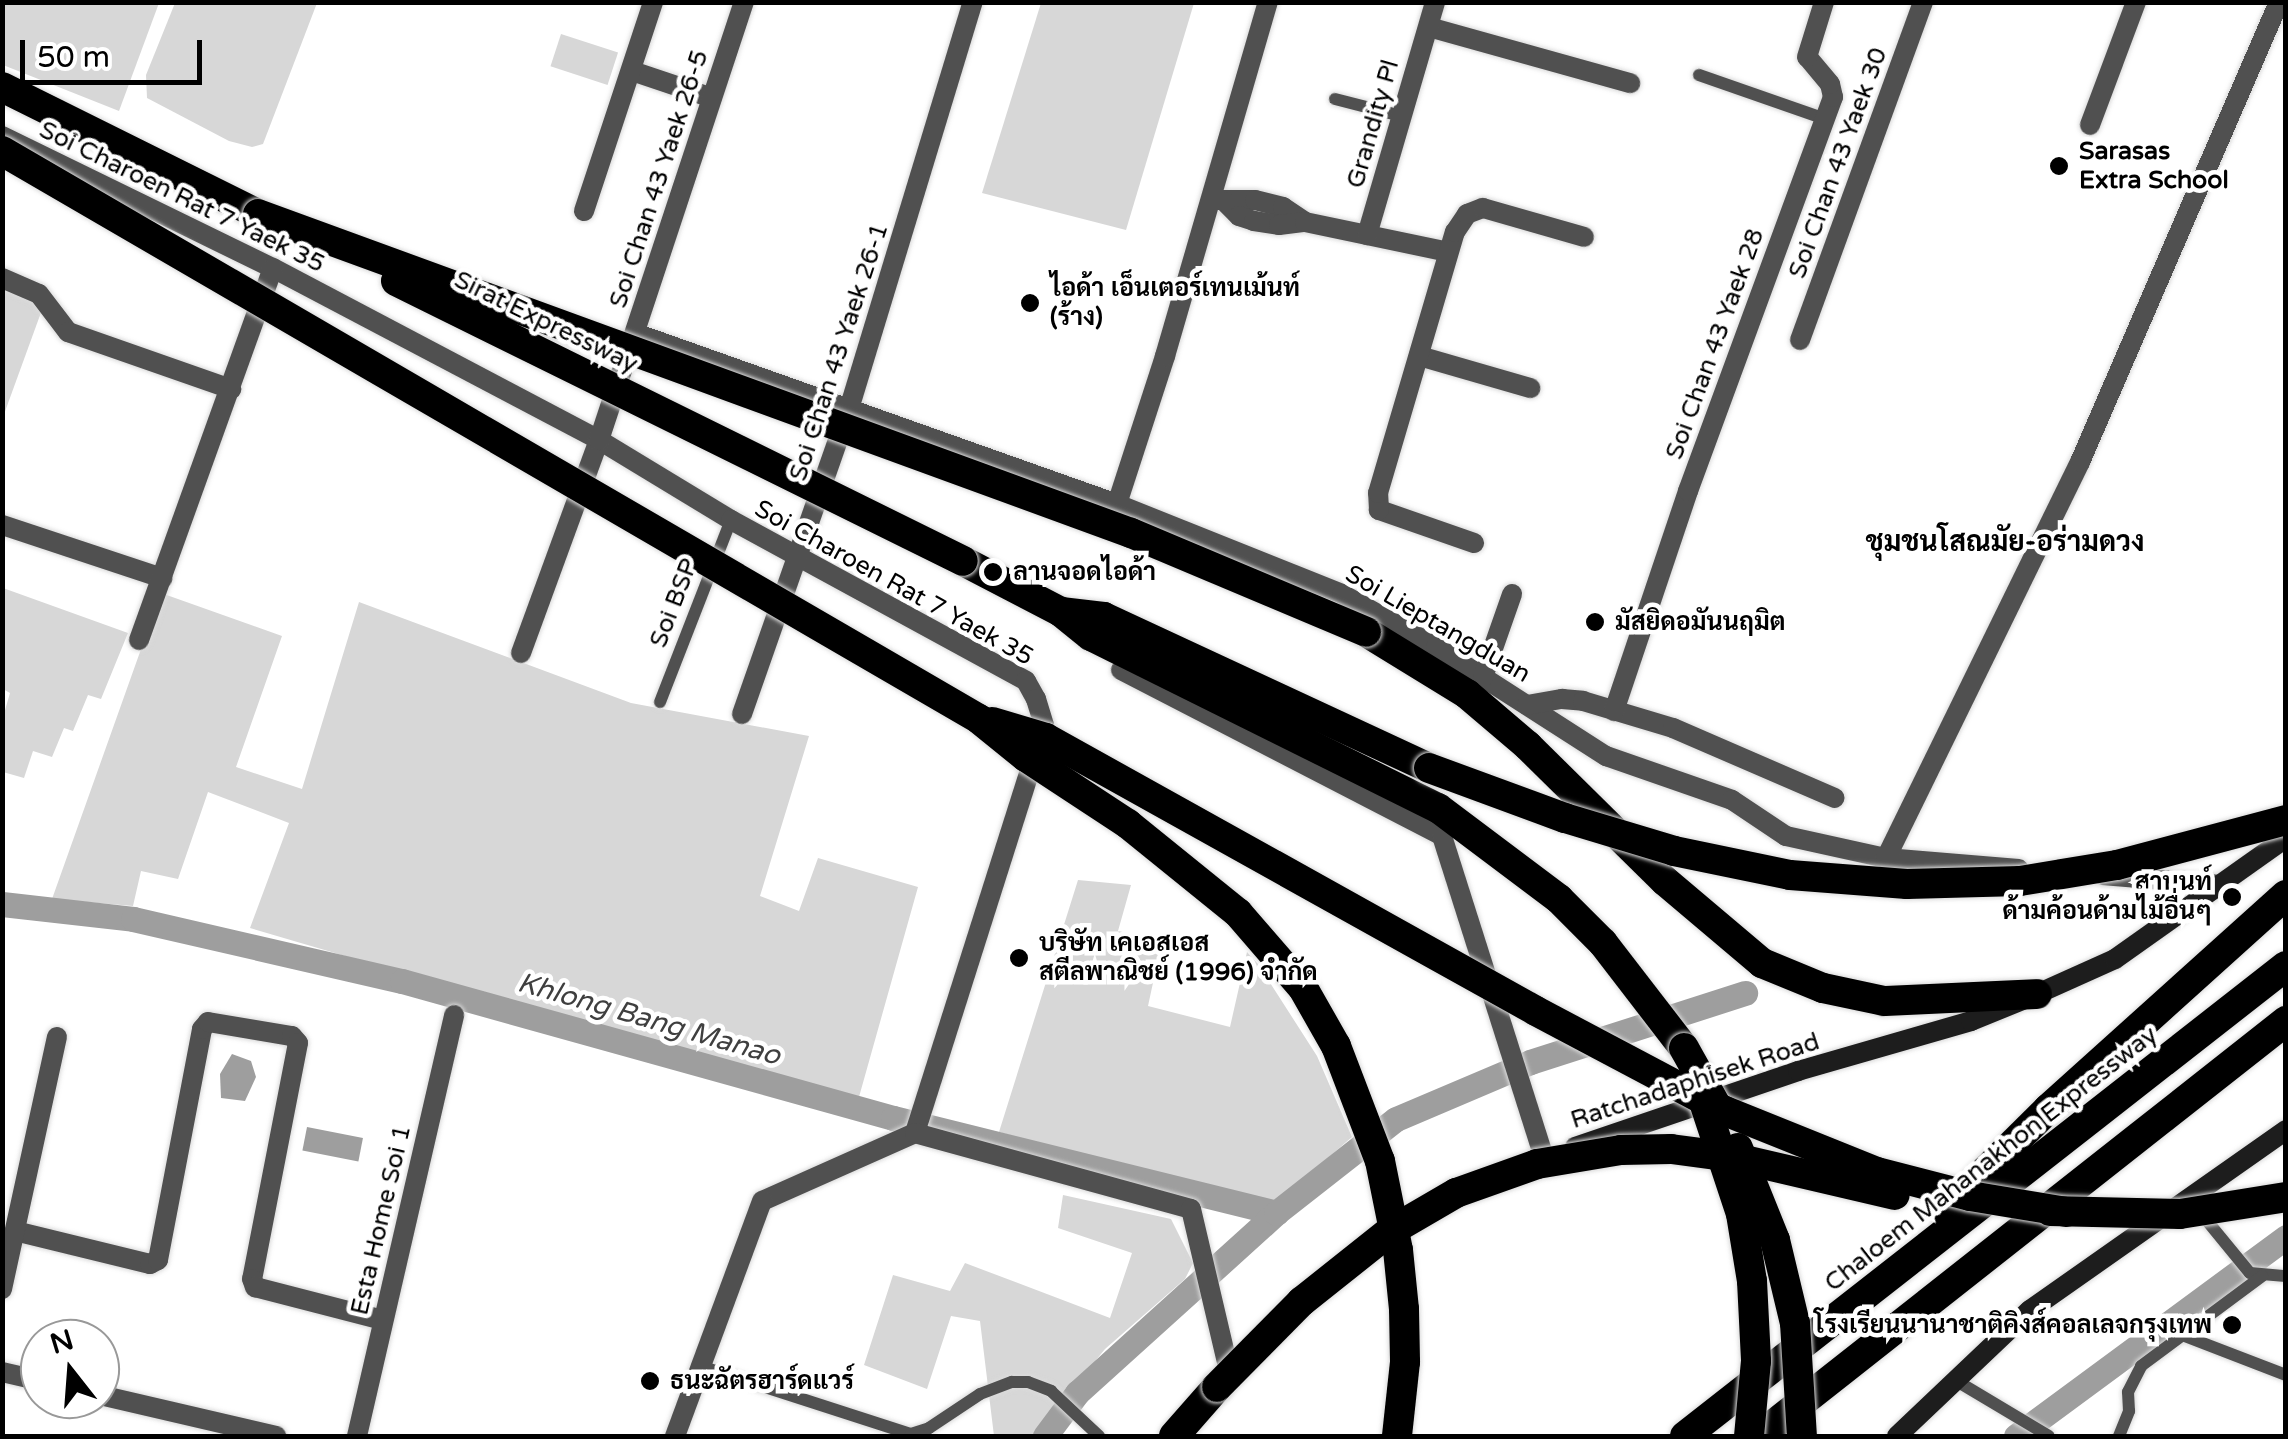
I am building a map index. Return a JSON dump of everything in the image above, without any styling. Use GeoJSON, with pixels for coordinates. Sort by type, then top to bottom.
{"type":"FeatureCollection","features":[{"type":"Feature","properties":{"kind":"highway","name":"Sirat Expressway"},"geometry":{"type":"LineString","coordinates":[[2,87],[1061,612]]}},
{"type":"Feature","properties":{"kind":"highway"},"geometry":{"type":"LineString","coordinates":[[2,151],[979,718],[1026,757],[1128,824],[1238,913],[1303,988],[1361,1102],[1390,1204],[1405,1336],[1396,1436]]}},
{"type":"Feature","properties":{"kind":"highway"},"geometry":{"type":"LineString","coordinates":[[258,214],[1113,526],[1366,632],[1467,694],[1528,746],[1664,881],[1762,962],[1823,988],[1884,1001],[2037,994]]}},
{"type":"Feature","properties":{"kind":"highway"},"geometry":{"type":"LineString","coordinates":[[1061,612],[1104,617],[1430,768],[1564,818],[1674,851],[1790,875],[1906,884],[2020,881],[2117,866],[2286,820]]}},
{"type":"Feature","properties":{"kind":"highway"},"geometry":{"type":"LineString","coordinates":[[1061,612],[1091,636],[1438,808],[1503,854],[1603,943],[1684,1048],[1748,1168],[1775,1240],[1800,1359],[1802,1436]]}},
{"type":"Feature","properties":{"kind":"highway"},"geometry":{"type":"LineString","coordinates":[[979,718],[1046,738],[1536,1011],[1726,1111],[1894,1176],[1983,1199],[2067,1212]]}},
{"type":"Feature","properties":{"kind":"highway"},"geometry":{"type":"LineString","coordinates":[[1863,1295],[2048,1109],[2286,895]]}},
{"type":"Feature","properties":{"kind":"highway","name":"Chaloem Mahanakhon Expressway"},"geometry":{"type":"LineString","coordinates":[[1686,1436],[2286,966]]}},
{"type":"Feature","properties":{"kind":"highway"},"geometry":{"type":"LineString","coordinates":[[1759,1436],[2286,1021]]}},
{"type":"Feature","properties":{"kind":"highway"},"geometry":{"type":"LineString","coordinates":[[1684,1048],[1722,1148],[1748,1248],[1756,1362],[1750,1436]]}},
{"type":"Feature","properties":{"kind":"highway"},"geometry":{"type":"LineString","coordinates":[[1174,1436],[1273,1329],[1364,1250],[1456,1193],[1537,1164],[1620,1150],[1672,1149],[1732,1157],[1939,1203],[2067,1212],[2180,1214],[2286,1198]]}},
{"type":"Feature","properties":{"kind":"highway"},"geometry":{"type":"LineString","coordinates":[[1662,1436],[1746,1386]]}},
{"type":"Feature","properties":{"kind":"main road","name":"Ratchadaphisek Road"},"geometry":{"type":"LineString","coordinates":[[1161,1436],[1227,1363],[1332,1275],[1451,1202],[1544,1158],[1798,1071],[1971,1021],[2037,994],[2115,959],[2286,838]]}},
{"type":"Feature","properties":{"kind":"main road"},"geometry":{"type":"LineString","coordinates":[[1897,1436],[2030,1310],[2286,1130]]}},
{"type":"Feature","properties":{"kind":"street"},"geometry":{"type":"LineString","coordinates":[[584,211],[653,2]]}},
{"type":"Feature","properties":{"kind":"street","name":"Soi Chan 43 Yaek 26-5"},"geometry":{"type":"LineString","coordinates":[[521,653],[600,440],[744,2]]}},
{"type":"Feature","properties":{"kind":"street","name":"Soi Chan 43 Yaek 26-1"},"geometry":{"type":"LineString","coordinates":[[742,714],[849,409],[974,2]]}},
{"type":"Feature","properties":{"kind":"street"},"geometry":{"type":"LineString","coordinates":[[1117,504],[1219,200],[1268,2]]}},
{"type":"Feature","properties":{"kind":"street","name":"Grandity Pl"},"geometry":{"type":"LineString","coordinates":[[1367,235],[1435,2]]}},
{"type":"Feature","properties":{"kind":"street","name":"Soi Chan 43 Yaek 28"},"geometry":{"type":"LineString","coordinates":[[1614,711],[1688,490],[1825,119],[1832,91],[1807,57],[1824,2]]}},
{"type":"Feature","properties":{"kind":"street","name":"Soi Chan 43 Yaek 30"},"geometry":{"type":"LineString","coordinates":[[1800,340],[1923,2]]}},
{"type":"Feature","properties":{"kind":"street"},"geometry":{"type":"LineString","coordinates":[[2090,125],[2136,2]]}},
{"type":"Feature","properties":{"kind":"street"},"geometry":{"type":"LineString","coordinates":[[1886,858],[2080,462],[2279,2]]}},
{"type":"Feature","properties":{"kind":"street"},"geometry":{"type":"LineString","coordinates":[[1428,27],[1630,83]]}},
{"type":"Feature","properties":{"kind":"street"},"geometry":{"type":"LineString","coordinates":[[632,71],[712,98]]}},
{"type":"Feature","properties":{"kind":"street","name":"Soi Charoen Rat 7 Yaek 35"},"geometry":{"type":"LineString","coordinates":[[2,136],[273,268],[600,440],[731,520],[1026,681],[1044,726],[918,1125]]}},
{"type":"Feature","properties":{"kind":"street"},"geometry":{"type":"LineString","coordinates":[[1219,200],[1256,200],[1283,207],[1306,222],[1448,252]]}},
{"type":"Feature","properties":{"kind":"street"},"geometry":{"type":"LineString","coordinates":[[1474,543],[1379,510],[1378,493],[1448,252],[1460,222],[1483,208],[1584,237]]}},
{"type":"Feature","properties":{"kind":"street"},"geometry":{"type":"LineString","coordinates":[[139,640],[273,268]]}},
{"type":"Feature","properties":{"kind":"street"},"geometry":{"type":"LineString","coordinates":[[2,278],[40,294],[68,332],[231,389]]}},
{"type":"Feature","properties":{"kind":"street","name":"Soi Lieptangduan"},"geometry":{"type":"LineString","coordinates":[[635,333],[1117,504],[1342,594],[1606,756],[1732,800],[1786,836],[1886,858],[2223,885]]}},
{"type":"Feature","properties":{"kind":"street"},"geometry":{"type":"LineString","coordinates":[[1419,356],[1530,388]]}},
{"type":"Feature","properties":{"kind":"street"},"geometry":{"type":"LineString","coordinates":[[2,525],[162,578]]}},
{"type":"Feature","properties":{"kind":"street"},"geometry":{"type":"LineString","coordinates":[[1482,677],[1512,594]]}},
{"type":"Feature","properties":{"kind":"street"},"geometry":{"type":"LineString","coordinates":[[1122,670],[1442,836],[1544,1158]]}},
{"type":"Feature","properties":{"kind":"street"},"geometry":{"type":"LineString","coordinates":[[1527,706],[1562,699],[1673,728],[1836,798]]}},
{"type":"Feature","properties":{"kind":"street","name":"Esta Home Soi 1"},"geometry":{"type":"LineString","coordinates":[[357,1436],[454,1015]]}},
{"type":"Feature","properties":{"kind":"street"},"geometry":{"type":"LineString","coordinates":[[15,1231],[150,1264],[158,1260],[202,1029],[208,1022],[292,1036],[298,1043],[252,1279],[255,1287],[263,1290],[383,1320]]}},
{"type":"Feature","properties":{"kind":"street"},"geometry":{"type":"LineString","coordinates":[[2,1289],[57,1037]]}},
{"type":"Feature","properties":{"kind":"street"},"geometry":{"type":"LineString","coordinates":[[675,1436],[762,1201],[918,1125],[1186,1205],[1194,1216],[1227,1363]]}},
{"type":"Feature","properties":{"kind":"street"},"geometry":{"type":"LineString","coordinates":[[120,1400],[276,1436]]}},
{"type":"Feature","properties":{"kind":"lane"},"geometry":{"type":"LineString","coordinates":[[1699,76],[1825,119]]}},
{"type":"Feature","properties":{"kind":"lane"},"geometry":{"type":"LineString","coordinates":[[1335,99],[1400,116]]}},
{"type":"Feature","properties":{"kind":"lane","name":"Soi BSP"},"geometry":{"type":"LineString","coordinates":[[660,702],[731,520]]}},
{"type":"Feature","properties":{"kind":"lane"},"geometry":{"type":"LineString","coordinates":[[2188,1198],[2256,1275]]}},
{"type":"Feature","properties":{"kind":"lane"},"geometry":{"type":"LineString","coordinates":[[2118,1436],[2129,1411],[2132,1379],[2150,1358],[2256,1275],[2286,1276]]}},
{"type":"Feature","properties":{"kind":"lane"},"geometry":{"type":"LineString","coordinates":[[2182,1334],[2286,1375]]}},
{"type":"Feature","properties":{"kind":"lane"},"geometry":{"type":"LineString","coordinates":[[700,1366],[912,1434],[929,1428],[980,1394],[1012,1382],[1028,1382],[1050,1392],[1094,1432]]}},
{"type":"Feature","properties":{"kind":"lane"},"geometry":{"type":"LineString","coordinates":[[1955,1380],[2048,1436]]}},
{"type":"Feature","properties":{"kind":"shaded area"},"geometry":{"type":"Polygon","coordinates":[[[2,3],[159,3],[119,111],[3,65],[2,3]]]}},
{"type":"Feature","properties":{"kind":"shaded area"},"geometry":{"type":"Polygon","coordinates":[[[175,3],[317,3],[263,144],[252,147],[229,141],[147,98],[146,75],[175,3]]]}},
{"type":"Feature","properties":{"kind":"shaded area"},"geometry":{"type":"Polygon","coordinates":[[[1041,3],[1194,3],[1126,230],[982,193],[1041,3]]]}},
{"type":"Feature","properties":{"kind":"shaded area"},"geometry":{"type":"Polygon","coordinates":[[[561,34],[618,53],[608,85],[550,66],[561,34]]]}},
{"type":"Feature","properties":{"kind":"shaded area"},"geometry":{"type":"Polygon","coordinates":[[[3,281],[47,296],[3,417],[3,281]]]}},
{"type":"Feature","properties":{"kind":"shaded area"},"geometry":{"type":"Polygon","coordinates":[[[3,588],[128,633],[101,699],[88,695],[73,731],[64,728],[52,757],[33,751],[24,778],[3,772],[3,717],[10,693],[3,689],[3,588]]]}},
{"type":"Feature","properties":{"kind":"shaded area"},"geometry":{"type":"Polygon","coordinates":[[[161,593],[282,636],[236,767],[302,789],[359,602],[631,703],[809,736],[760,896],[799,911],[818,858],[918,887],[859,1097],[471,993],[250,928],[289,823],[208,792],[178,879],[141,871],[133,906],[52,899],[161,593]]]}},
{"type":"Feature","properties":{"kind":"shaded area"},"geometry":{"type":"Polygon","coordinates":[[[1078,880],[1131,885],[1118,931],[1146,937],[1159,955],[1148,1006],[1230,1027],[1247,952],[1258,964],[1317,1056],[1352,1137],[1284,1196],[1264,1204],[999,1132],[1078,880]]]}},
{"type":"Feature","properties":{"kind":"shaded area"},"geometry":{"type":"Polygon","coordinates":[[[232,1054],[251,1061],[256,1077],[245,1101],[221,1098],[220,1074],[232,1054]]]}},
{"type":"Feature","properties":{"kind":"shaded area"},"geometry":{"type":"Polygon","coordinates":[[[307,1127],[363,1138],[358,1161],[302,1151],[307,1127]]]}},
{"type":"Feature","properties":{"kind":"shaded area"},"geometry":{"type":"Polygon","coordinates":[[[1063,1195],[1171,1219],[1193,1263],[1185,1279],[1105,1349],[1034,1436],[994,1436],[980,1321],[951,1316],[927,1389],[864,1365],[893,1275],[950,1291],[965,1263],[1110,1318],[1132,1253],[1058,1228],[1063,1195]]]}},
{"type":"Feature","properties":{"kind":"waterway","name":"Khlong Bang Manao"},"geometry":{"type":"LineString","coordinates":[[2,904],[133,919],[402,981],[893,1118],[1276,1213]]}},
{"type":"Feature","properties":{"kind":"waterway"},"geometry":{"type":"LineString","coordinates":[[1045,1436],[1077,1393],[1276,1213],[1396,1119],[1530,1062],[1745,993]]}},
{"type":"Feature","properties":{"kind":"waterway"},"geometry":{"type":"LineString","coordinates":[[2016,1436],[2286,1237]]}},
{"type":"Feature","properties":{"kind":"place","name":"Sarasas Extra School"},"geometry":{"type":"Point","coordinates":[2059,166]}},
{"type":"Feature","properties":{"kind":"place","name":"ไอด้า เอ็นเตอร์เทนเม้นท์ (ร้าง)"},"geometry":{"type":"Point","coordinates":[1030,303]}},
{"type":"Feature","properties":{"kind":"place","name":"ลานจอดไอด้า"},"geometry":{"type":"Point","coordinates":[993,572]}},
{"type":"Feature","properties":{"kind":"place","name":"มัสยิดอมันนฤมิต"},"geometry":{"type":"Point","coordinates":[1595,622]}},
{"type":"Feature","properties":{"kind":"place","name":"สานนท์ ด้ามค้อนด้ามไม้อื่นๆ"},"geometry":{"type":"Point","coordinates":[2232,897]}},
{"type":"Feature","properties":{"kind":"place","name":"บริษัท เคเอสเอส สตีลพาณิชย์ (1996) จำกัด"},"geometry":{"type":"Point","coordinates":[1019,958]}},
{"type":"Feature","properties":{"kind":"place","name":"โรงเรียนนานาชาติคิงส์คอลเลจกรุงเทพ"},"geometry":{"type":"Point","coordinates":[2232,1325]}},
{"type":"Feature","properties":{"kind":"place","name":"ธนะฉัตรฮาร์ดแวร์"},"geometry":{"type":"Point","coordinates":[650,1381]}},
{"type":"Feature","properties":{"kind":"district","name":"ชุมชนโสณมัย-อร่ามดวง"},"geometry":{"type":"Point","coordinates":[2005,542]}}]}
